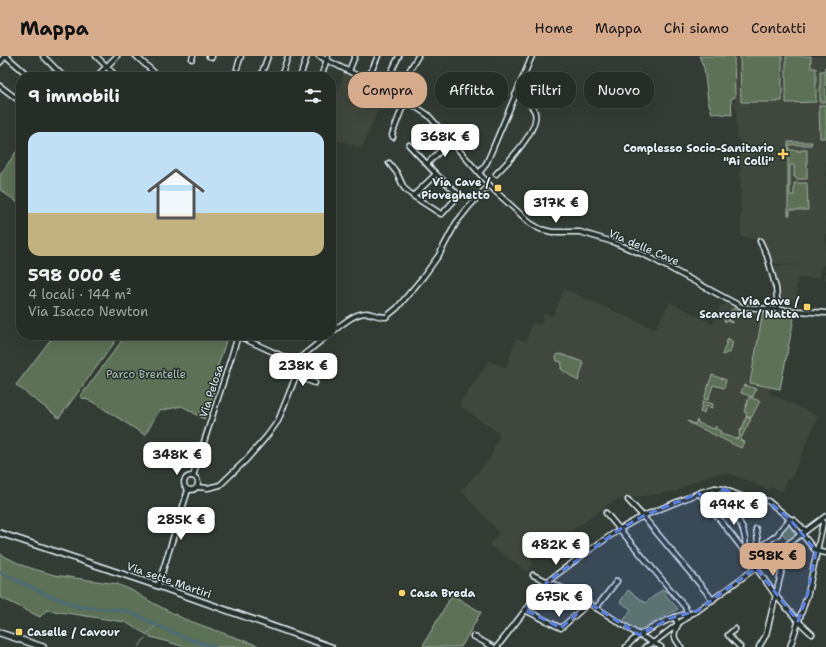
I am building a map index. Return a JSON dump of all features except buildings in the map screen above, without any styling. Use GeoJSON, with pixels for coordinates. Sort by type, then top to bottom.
{"type":"FeatureCollection","features":[{"type":"Feature","properties":{"kind":"main road"},"geometry":{"type":"LineString","coordinates":[[0,62],[6,56]]}},
{"type":"Feature","properties":{"kind":"main road","name":"Via sette Martiri"},"geometry":{"type":"LineString","coordinates":[[0,533],[158,586],[330,647]]}},
{"type":"Feature","properties":{"kind":"main road"},"geometry":{"type":"LineString","coordinates":[[0,633],[25,644],[43,647]]}},
{"type":"Feature","properties":{"kind":"street"},"geometry":{"type":"LineString","coordinates":[[6,56],[24,72]]}},
{"type":"Feature","properties":{"kind":"street"},"geometry":{"type":"LineString","coordinates":[[43,56],[59,72]]}},
{"type":"Feature","properties":{"kind":"street"},"geometry":{"type":"LineString","coordinates":[[96,56],[112,72]]}},
{"type":"Feature","properties":{"kind":"street"},"geometry":{"type":"LineString","coordinates":[[101,72],[117,56]]}},
{"type":"Feature","properties":{"kind":"street"},"geometry":{"type":"LineString","coordinates":[[136,56],[154,72]]}},
{"type":"Feature","properties":{"kind":"street"},"geometry":{"type":"LineString","coordinates":[[237,68],[241,56]]}},
{"type":"Feature","properties":{"kind":"street"},"geometry":{"type":"LineString","coordinates":[[262,72],[268,56]]}},
{"type":"Feature","properties":{"kind":"street"},"geometry":{"type":"LineString","coordinates":[[283,72],[288,56]]}},
{"type":"Feature","properties":{"kind":"street"},"geometry":{"type":"LineString","coordinates":[[302,72],[307,56]]}},
{"type":"Feature","properties":{"kind":"street","name":"Via delle Cave"},"geometry":{"type":"LineString","coordinates":[[319,56],[327,58],[348,71]]}},
{"type":"Feature","properties":{"kind":"street"},"geometry":{"type":"LineString","coordinates":[[348,71],[355,56]]}},
{"type":"Feature","properties":{"kind":"street"},"geometry":{"type":"LineString","coordinates":[[371,72],[378,56]]}},
{"type":"Feature","properties":{"kind":"street"},"geometry":{"type":"LineString","coordinates":[[391,72],[399,56]]}},
{"type":"Feature","properties":{"kind":"street"},"geometry":{"type":"LineString","coordinates":[[408,72],[418,56]]}},
{"type":"Feature","properties":{"kind":"street"},"geometry":{"type":"LineString","coordinates":[[478,173],[487,162],[532,56]]}},
{"type":"Feature","properties":{"kind":"street"},"geometry":{"type":"LineString","coordinates":[[323,72],[327,58]]}},
{"type":"Feature","properties":{"kind":"street"},"geometry":{"type":"LineString","coordinates":[[0,86],[16,98]]}},
{"type":"Feature","properties":{"kind":"street"},"geometry":{"type":"LineString","coordinates":[[496,174],[523,144],[536,116],[533,108],[515,95]]}},
{"type":"Feature","properties":{"kind":"street"},"geometry":{"type":"LineString","coordinates":[[393,137],[392,135],[403,108]]}},
{"type":"Feature","properties":{"kind":"street","name":"Via delle Cave"},"geometry":{"type":"LineString","coordinates":[[418,108],[428,115],[489,185],[530,223],[540,229],[552,232],[580,232],[613,242],[649,257],[742,307],[826,313]]}},
{"type":"Feature","properties":{"kind":"street"},"geometry":{"type":"LineString","coordinates":[[427,164],[451,140]]}},
{"type":"Feature","properties":{"kind":"street"},"geometry":{"type":"LineString","coordinates":[[389,163],[397,173],[404,188],[413,196],[441,214],[458,196],[458,194],[436,174],[409,145]]}},
{"type":"Feature","properties":{"kind":"street"},"geometry":{"type":"LineString","coordinates":[[413,196],[436,174]]}},
{"type":"Feature","properties":{"kind":"street"},"geometry":{"type":"LineString","coordinates":[[336,329],[360,314],[372,314],[386,317],[397,308],[439,255],[456,223],[489,185]]}},
{"type":"Feature","properties":{"kind":"street"},"geometry":{"type":"LineString","coordinates":[[760,241],[767,256],[776,288],[778,309]]}},
{"type":"Feature","properties":{"kind":"street","name":"Via Pelosa"},"geometry":{"type":"LineString","coordinates":[[158,586],[188,490],[184,486],[184,481],[187,477],[193,476],[237,340]]}},
{"type":"Feature","properties":{"kind":"street"},"geometry":{"type":"LineString","coordinates":[[247,340],[295,362]]}},
{"type":"Feature","properties":{"kind":"street"},"geometry":{"type":"LineString","coordinates":[[295,362],[322,340]]}},
{"type":"Feature","properties":{"kind":"street"},"geometry":{"type":"LineString","coordinates":[[197,486],[208,488],[220,485],[246,460],[267,436],[278,421],[296,376],[295,362]]}},
{"type":"Feature","properties":{"kind":"street"},"geometry":{"type":"LineString","coordinates":[[296,376],[315,383]]}},
{"type":"Feature","properties":{"kind":"street"},"geometry":{"type":"LineString","coordinates":[[188,490],[194,490],[197,486],[198,482],[193,476]]}},
{"type":"Feature","properties":{"kind":"street"},"geometry":{"type":"LineString","coordinates":[[714,488],[724,506],[734,514],[743,529],[746,547],[745,552]]}},
{"type":"Feature","properties":{"kind":"street"},"geometry":{"type":"LineString","coordinates":[[497,647],[548,582],[584,554],[620,529],[643,516],[700,493],[714,488],[723,489],[746,498],[768,501],[806,531]]}},
{"type":"Feature","properties":{"kind":"street"},"geometry":{"type":"LineString","coordinates":[[719,496],[723,489]]}},
{"type":"Feature","properties":{"kind":"street"},"geometry":{"type":"LineString","coordinates":[[700,493],[776,596],[798,621],[812,634]]}},
{"type":"Feature","properties":{"kind":"street"},"geometry":{"type":"LineString","coordinates":[[628,500],[713,600]]}},
{"type":"Feature","properties":{"kind":"street"},"geometry":{"type":"LineString","coordinates":[[606,513],[685,607],[688,615]]}},
{"type":"Feature","properties":{"kind":"street"},"geometry":{"type":"LineString","coordinates":[[645,647],[678,625],[688,615],[697,611],[713,600],[826,516]]}},
{"type":"Feature","properties":{"kind":"street"},"geometry":{"type":"LineString","coordinates":[[790,519],[792,524],[816,551],[826,553]]}},
{"type":"Feature","properties":{"kind":"street"},"geometry":{"type":"LineString","coordinates":[[759,548],[778,534],[790,519]]}},
{"type":"Feature","properties":{"kind":"street"},"geometry":{"type":"LineString","coordinates":[[790,647],[808,593],[823,523],[822,520]]}},
{"type":"Feature","properties":{"kind":"street"},"geometry":{"type":"LineString","coordinates":[[815,525],[820,533]]}},
{"type":"Feature","properties":{"kind":"street"},"geometry":{"type":"LineString","coordinates":[[756,529],[759,548],[765,561]]}},
{"type":"Feature","properties":{"kind":"street"},"geometry":{"type":"LineString","coordinates":[[759,647],[766,635],[788,544]]}},
{"type":"Feature","properties":{"kind":"street"},"geometry":{"type":"LineString","coordinates":[[533,575],[571,592],[639,635],[661,647]]}},
{"type":"Feature","properties":{"kind":"street"},"geometry":{"type":"LineString","coordinates":[[596,608],[617,581]]}},
{"type":"Feature","properties":{"kind":"street"},"geometry":{"type":"LineString","coordinates":[[525,610],[561,628],[589,603]]}},
{"type":"Feature","properties":{"kind":"street"},"geometry":{"type":"LineString","coordinates":[[626,647],[639,635],[662,623],[682,614],[688,615]]}},
{"type":"Feature","properties":{"kind":"street"},"geometry":{"type":"LineString","coordinates":[[675,617],[678,625]]}},
{"type":"Feature","properties":{"kind":"street"},"geometry":{"type":"LineString","coordinates":[[678,625],[674,632],[674,636],[681,647]]}},
{"type":"Feature","properties":{"kind":"street"},"geometry":{"type":"LineString","coordinates":[[735,629],[728,635],[740,647]]}},
{"type":"Feature","properties":{"kind":"street"},"geometry":{"type":"LineString","coordinates":[[473,636],[493,647]]}},
{"type":"Feature","properties":{"kind":"highlighted area"},"geometry":{"type":"Polygon","coordinates":[[[723,489],[746,498],[768,501],[790,519],[816,551],[808,593],[798,621],[756,568],[697,611],[671,618],[639,635],[589,603],[561,628],[525,610],[548,581],[620,529],[643,516],[699,493],[711,509],[723,489]]]}},
{"type":"Feature","properties":{"kind":"shaded area","name":"Complesso Socio-Sanitario \"Ai Colli\""},"geometry":{"type":"Polygon","coordinates":[[[734,56],[826,56],[826,280],[825,265],[821,265],[820,278],[798,278],[795,304],[778,303],[770,266],[803,265],[772,264],[762,240],[741,237],[740,139],[737,139],[734,56]]]}},
{"type":"Feature","properties":{"kind":"shaded area"},"geometry":{"type":"Polygon","coordinates":[[[344,73],[348,75],[348,108],[379,108],[362,148],[336,140],[336,96],[344,73]]]}},
{"type":"Feature","properties":{"kind":"shaded area"},"geometry":{"type":"Polygon","coordinates":[[[564,289],[655,329],[670,302],[713,324],[720,305],[724,306],[726,303],[734,308],[760,313],[795,313],[781,390],[771,388],[769,393],[818,416],[791,480],[788,479],[782,491],[771,487],[768,490],[726,473],[714,474],[692,482],[678,491],[615,500],[531,560],[534,563],[527,571],[489,545],[499,532],[461,491],[489,460],[500,434],[459,405],[489,361],[506,368],[516,339],[526,341],[532,323],[541,325],[544,314],[553,316],[564,289]]]}},
{"type":"Feature","properties":{"kind":"green space"},"geometry":{"type":"Polygon","coordinates":[[[699,56],[734,56],[735,97],[731,99],[732,115],[712,113],[708,101],[704,68],[699,56]]]}},
{"type":"Feature","properties":{"kind":"green space"},"geometry":{"type":"Polygon","coordinates":[[[740,56],[782,56],[782,101],[741,102],[740,56]]]}},
{"type":"Feature","properties":{"kind":"green space"},"geometry":{"type":"Polygon","coordinates":[[[786,56],[811,56],[811,68],[816,68],[816,102],[786,103],[786,56]]]}},
{"type":"Feature","properties":{"kind":"green space"},"geometry":{"type":"Polygon","coordinates":[[[825,67],[826,102],[820,102],[820,71],[825,71],[825,67]]]}},
{"type":"Feature","properties":{"kind":"green space"},"geometry":{"type":"Polygon","coordinates":[[[819,105],[826,105],[826,138],[820,138],[819,105]]]}},
{"type":"Feature","properties":{"kind":"green space"},"geometry":{"type":"Polygon","coordinates":[[[788,142],[812,142],[811,145],[789,145],[789,150],[807,150],[807,179],[796,179],[796,177],[794,177],[794,165],[790,165],[790,195],[794,195],[794,183],[807,183],[808,210],[790,210],[790,215],[788,215],[788,142]]]}},
{"type":"Feature","properties":{"kind":"green space"},"geometry":{"type":"Polygon","coordinates":[[[16,152],[16,201],[0,190],[0,175],[16,152]]]}},
{"type":"Feature","properties":{"kind":"green space"},"geometry":{"type":"Polygon","coordinates":[[[734,308],[743,309],[742,312],[736,310],[731,316],[729,316],[728,320],[733,322],[732,323],[724,321],[727,314],[734,308]]]}},
{"type":"Feature","properties":{"kind":"green space"},"geometry":{"type":"Polygon","coordinates":[[[763,312],[795,313],[780,389],[750,383],[763,312]]]}},
{"type":"Feature","properties":{"kind":"green space"},"geometry":{"type":"Polygon","coordinates":[[[728,338],[733,342],[730,352],[722,355],[728,338]]]}},
{"type":"Feature","properties":{"kind":"green space"},"geometry":{"type":"Polygon","coordinates":[[[50,340],[116,340],[59,418],[16,385],[50,340]]]}},
{"type":"Feature","properties":{"kind":"green space","name":"Parco Brentelle"},"geometry":{"type":"Polygon","coordinates":[[[122,340],[226,340],[214,378],[216,379],[213,394],[204,419],[182,406],[159,411],[145,435],[93,402],[80,397],[122,340]]]}},
{"type":"Feature","properties":{"kind":"green space"},"geometry":{"type":"Polygon","coordinates":[[[560,354],[583,362],[578,381],[561,369],[562,362],[557,361],[556,357],[560,354]]]}},
{"type":"Feature","properties":{"kind":"green space"},"geometry":{"type":"Polygon","coordinates":[[[712,375],[726,380],[724,388],[713,385],[708,400],[704,399],[712,375]]]}},
{"type":"Feature","properties":{"kind":"green space"},"geometry":{"type":"Polygon","coordinates":[[[744,385],[756,389],[753,397],[741,393],[744,385]]]}},
{"type":"Feature","properties":{"kind":"green space"},"geometry":{"type":"Polygon","coordinates":[[[749,397],[760,401],[751,418],[746,416],[747,413],[744,412],[749,397]]]}},
{"type":"Feature","properties":{"kind":"green space"},"geometry":{"type":"Polygon","coordinates":[[[703,401],[713,404],[712,408],[706,406],[704,413],[700,412],[703,401]]]}},
{"type":"Feature","properties":{"kind":"green space"},"geometry":{"type":"Polygon","coordinates":[[[746,417],[751,419],[740,440],[744,442],[741,448],[688,422],[695,424],[697,420],[698,423],[714,429],[716,426],[716,429],[721,431],[720,434],[738,439],[746,417]]]}},
{"type":"Feature","properties":{"kind":"green space"},"geometry":{"type":"Polygon","coordinates":[[[789,524],[797,534],[788,541],[781,531],[789,524]]]}},
{"type":"Feature","properties":{"kind":"green space"},"geometry":{"type":"Polygon","coordinates":[[[0,554],[24,566],[54,575],[117,584],[184,619],[262,647],[185,647],[151,637],[125,622],[47,610],[40,617],[0,597],[0,554]]]}},
{"type":"Feature","properties":{"kind":"green space"},"geometry":{"type":"Polygon","coordinates":[[[663,589],[664,591],[666,589],[667,591],[665,594],[678,609],[637,631],[623,622],[631,609],[620,602],[628,590],[645,603],[663,589]]]}},
{"type":"Feature","properties":{"kind":"green space"},"geometry":{"type":"Polygon","coordinates":[[[452,595],[481,612],[461,647],[427,647],[423,645],[452,595]]]}},
{"type":"Feature","properties":{"kind":"waterway"},"geometry":{"type":"LineString","coordinates":[[0,572],[45,594],[79,607],[122,610],[139,616],[186,638],[215,647]]}},
{"type":"Feature","properties":{"kind":"waterway"},"geometry":{"type":"LineString","coordinates":[[146,635],[156,625]]}},
{"type":"Feature","properties":{"kind":"waterway"},"geometry":{"type":"LineString","coordinates":[[139,647],[145,638]]}},
{"type":"Feature","properties":{"kind":"place","name":"Complesso Socio-Sanitario \"Ai Colli\""},"geometry":{"type":"Point","coordinates":[783,154]}},
{"type":"Feature","properties":{"kind":"place","name":"Via Cave / Pioveghetto"},"geometry":{"type":"Point","coordinates":[498,188]}},
{"type":"Feature","properties":{"kind":"place","name":"Via Cave / Scarcerle / Natta"},"geometry":{"type":"Point","coordinates":[807,307]}},
{"type":"Feature","properties":{"kind":"place","name":"Casa Breda"},"geometry":{"type":"Point","coordinates":[402,593]}},
{"type":"Feature","properties":{"kind":"place","name":"Caselle / Cavour"},"geometry":{"type":"Point","coordinates":[19,632]}}]}
